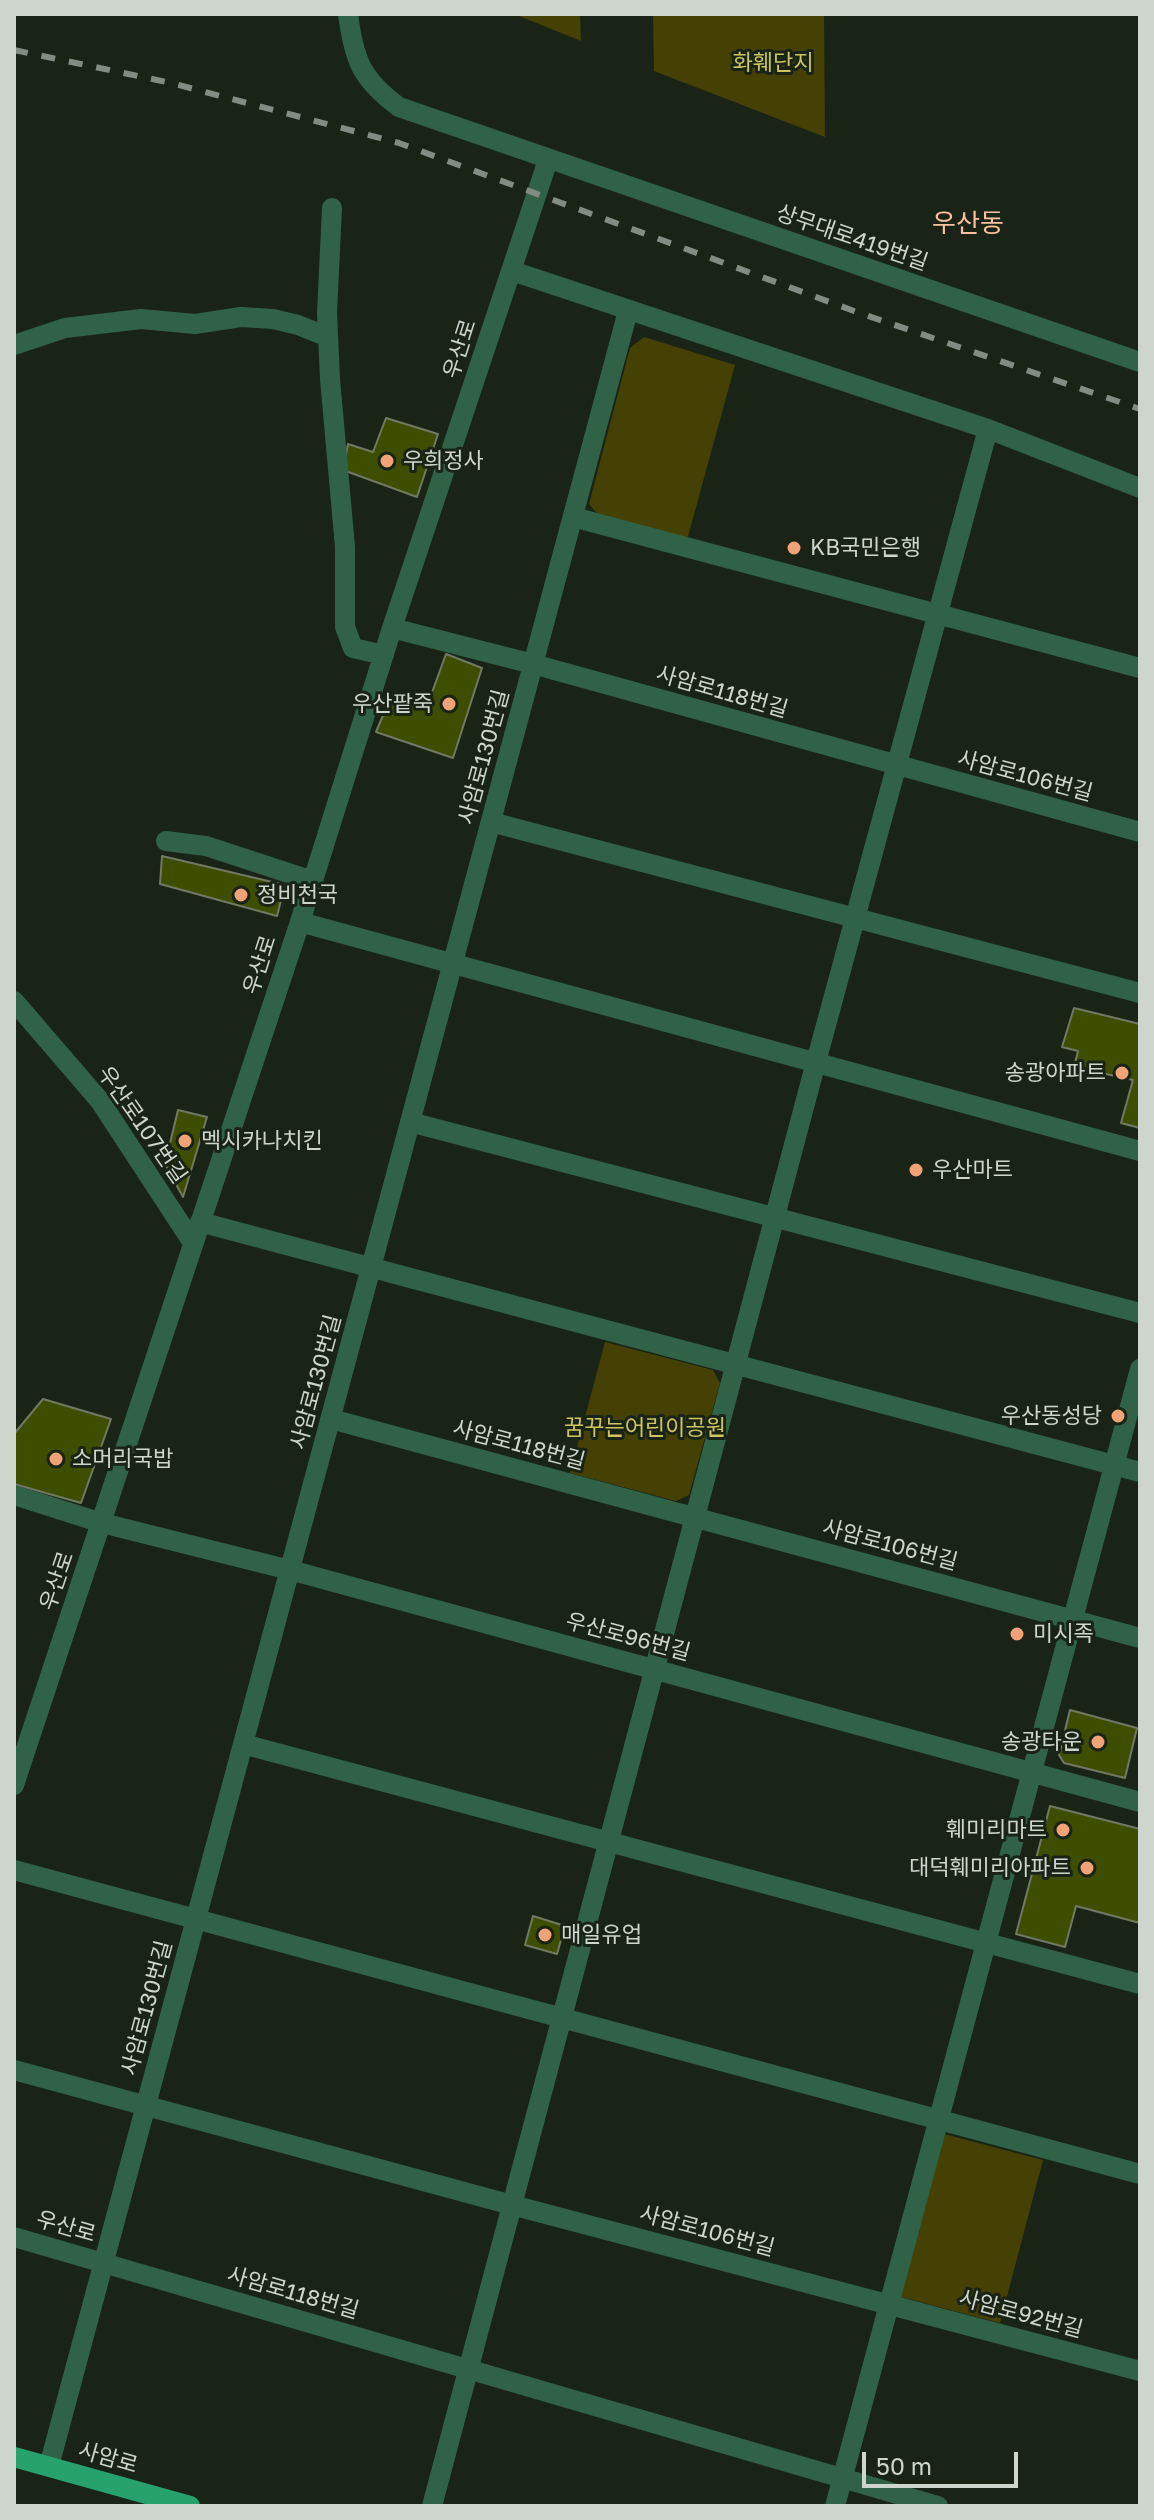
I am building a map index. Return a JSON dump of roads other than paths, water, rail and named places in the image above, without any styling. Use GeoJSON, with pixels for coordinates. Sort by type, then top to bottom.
{"type":"FeatureCollection","features":[{"type":"Feature","properties":{"kind":"main road","name":"사암로"},"geometry":{"type":"LineString","coordinates":[[14,2457],[190,2506]]}},
{"type":"Feature","properties":{"kind":"street","name":"상무대로419번길"},"geometry":{"type":"LineString","coordinates":[[348,14],[352,42],[361,68],[377,90],[399,107],[1140,362]]}},
{"type":"Feature","properties":{"kind":"street","name":"우산로"},"geometry":{"type":"LineString","coordinates":[[14,1785],[548,160]]}},
{"type":"Feature","properties":{"kind":"street"},"geometry":{"type":"LineString","coordinates":[[332,208],[328,337],[345,547],[345,627],[353,648],[384,655]]}},
{"type":"Feature","properties":{"kind":"street"},"geometry":{"type":"LineString","coordinates":[[512,271],[988,429],[1140,488]]}},
{"type":"Feature","properties":{"kind":"street","name":"사암로130번길"},"geometry":{"type":"LineString","coordinates":[[49,2466],[628,311]]}},
{"type":"Feature","properties":{"kind":"street"},"geometry":{"type":"LineString","coordinates":[[14,345],[65,328],[141,319],[195,324],[241,317],[273,319],[328,337]]}},
{"type":"Feature","properties":{"kind":"street"},"geometry":{"type":"LineString","coordinates":[[432,2506],[816,1062],[988,429]]}},
{"type":"Feature","properties":{"kind":"street"},"geometry":{"type":"LineString","coordinates":[[573,517],[1140,668]]}},
{"type":"Feature","properties":{"kind":"street","name":"사암로118번길"},"geometry":{"type":"LineString","coordinates":[[392,628],[533,664],[897,767]]}},
{"type":"Feature","properties":{"kind":"street","name":"사암로106번길"},"geometry":{"type":"LineString","coordinates":[[897,767],[1140,832]]}},
{"type":"Feature","properties":{"kind":"street"},"geometry":{"type":"LineString","coordinates":[[491,822],[1140,993]]}},
{"type":"Feature","properties":{"kind":"street"},"geometry":{"type":"LineString","coordinates":[[166,841],[206,846],[313,881]]}},
{"type":"Feature","properties":{"kind":"street"},"geometry":{"type":"LineString","coordinates":[[300,922],[1140,1151]]}},
{"type":"Feature","properties":{"kind":"street","name":"우산로107번길"},"geometry":{"type":"LineString","coordinates":[[14,1001],[100,1101],[193,1243]]}},
{"type":"Feature","properties":{"kind":"street"},"geometry":{"type":"LineString","coordinates":[[410,1122],[1140,1313]]}},
{"type":"Feature","properties":{"kind":"street"},"geometry":{"type":"LineString","coordinates":[[200,1222],[1140,1472]]}},
{"type":"Feature","properties":{"kind":"street"},"geometry":{"type":"LineString","coordinates":[[835,2506],[1140,1369]]}},
{"type":"Feature","properties":{"kind":"street","name":"사암로118번길"},"geometry":{"type":"LineString","coordinates":[[331,1419],[695,1517]]}},
{"type":"Feature","properties":{"kind":"street","name":"우산로96번길"},"geometry":{"type":"LineString","coordinates":[[14,1495],[102,1523],[290,1570],[1140,1802]]}},
{"type":"Feature","properties":{"kind":"street","name":"사암로106번길"},"geometry":{"type":"LineString","coordinates":[[695,1517],[1073,1619]]}},
{"type":"Feature","properties":{"kind":"street"},"geometry":{"type":"LineString","coordinates":[[1073,1619],[1140,1638]]}},
{"type":"Feature","properties":{"kind":"street"},"geometry":{"type":"LineString","coordinates":[[243,1744],[1140,1984]]}},
{"type":"Feature","properties":{"kind":"street"},"geometry":{"type":"LineString","coordinates":[[14,1870],[1140,2174]]}},
{"type":"Feature","properties":{"kind":"street"},"geometry":{"type":"LineString","coordinates":[[14,2070],[512,2205]]}},
{"type":"Feature","properties":{"kind":"street","name":"사암로106번길"},"geometry":{"type":"LineString","coordinates":[[512,2205],[889,2304]]}},
{"type":"Feature","properties":{"kind":"street","name":"우산로"},"geometry":{"type":"LineString","coordinates":[[14,2237],[104,2263]]}},
{"type":"Feature","properties":{"kind":"street","name":"사암로118번길"},"geometry":{"type":"LineString","coordinates":[[104,2263],[468,2370]]}},
{"type":"Feature","properties":{"kind":"street","name":"사암로92번길"},"geometry":{"type":"LineString","coordinates":[[889,2304],[1140,2371]]}},
{"type":"Feature","properties":{"kind":"street"},"geometry":{"type":"LineString","coordinates":[[468,2370],[938,2506]]}},
{"type":"Feature","properties":{"kind":"railway"},"geometry":{"type":"LineString","coordinates":[[14,50],[171,83],[399,143],[854,311],[1140,409]]}},
{"type":"Feature","properties":{"kind":"place","name":"우희정사"},"geometry":{"type":"Point","coordinates":[387,461]}},
{"type":"Feature","properties":{"kind":"place","name":"KB국민은행"},"geometry":{"type":"Point","coordinates":[794,548]}},
{"type":"Feature","properties":{"kind":"place","name":"우산팥죽"},"geometry":{"type":"Point","coordinates":[449,704]}},
{"type":"Feature","properties":{"kind":"place","name":"정비천국"},"geometry":{"type":"Point","coordinates":[241,895]}},
{"type":"Feature","properties":{"kind":"place","name":"송광아파트"},"geometry":{"type":"Point","coordinates":[1122,1073]}},
{"type":"Feature","properties":{"kind":"place","name":"멕시카나치킨"},"geometry":{"type":"Point","coordinates":[185,1141]}},
{"type":"Feature","properties":{"kind":"place","name":"우산마트"},"geometry":{"type":"Point","coordinates":[916,1170]}},
{"type":"Feature","properties":{"kind":"place","name":"우산동성당"},"geometry":{"type":"Point","coordinates":[1118,1416]}},
{"type":"Feature","properties":{"kind":"place","name":"소머리국밥"},"geometry":{"type":"Point","coordinates":[56,1459]}},
{"type":"Feature","properties":{"kind":"place","name":"미시족"},"geometry":{"type":"Point","coordinates":[1017,1634]}},
{"type":"Feature","properties":{"kind":"place","name":"송광타운"},"geometry":{"type":"Point","coordinates":[1098,1742]}},
{"type":"Feature","properties":{"kind":"place","name":"훼미리마트"},"geometry":{"type":"Point","coordinates":[1063,1830]}},
{"type":"Feature","properties":{"kind":"place","name":"대덕훼미리아파트"},"geometry":{"type":"Point","coordinates":[1087,1868]}},
{"type":"Feature","properties":{"kind":"place","name":"매일유업"},"geometry":{"type":"Point","coordinates":[545,1935]}},
{"type":"Feature","properties":{"kind":"district","name":"우산동"},"geometry":{"type":"Point","coordinates":[968,224]}},
{"type":"Feature","properties":{"kind":"park label","name":"화훼단지"},"geometry":{"type":"Point","coordinates":[773,63]}},
{"type":"Feature","properties":{"kind":"park label","name":"꿈꾸는어린이공원"},"geometry":{"type":"Point","coordinates":[645,1428]}}]}
